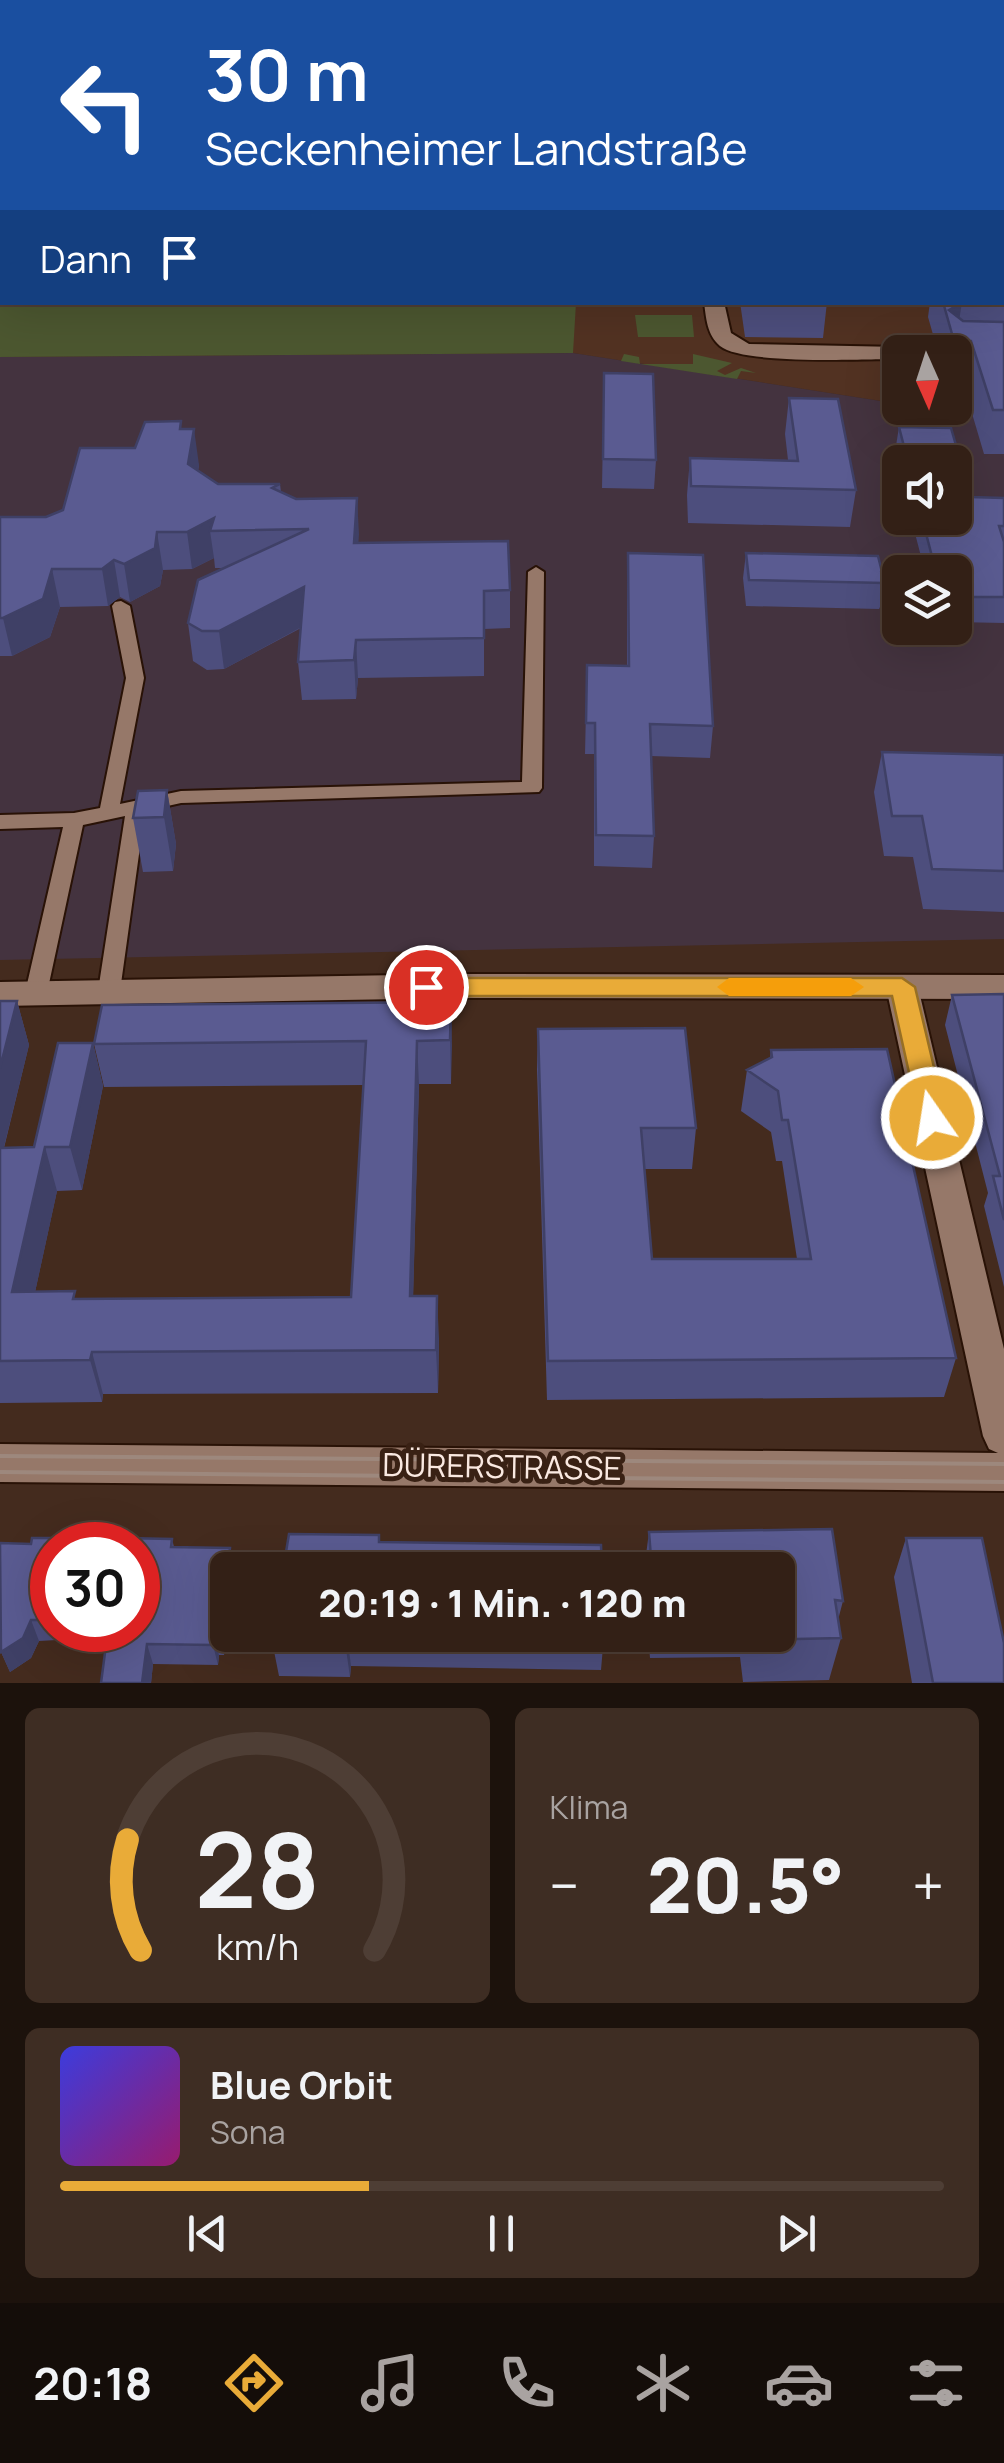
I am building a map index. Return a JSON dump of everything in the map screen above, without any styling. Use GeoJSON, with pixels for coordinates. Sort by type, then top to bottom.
{"type":"FeatureCollection","features":[{"type":"Feature","properties":{"kind":"street"},"geometry":{"type":"LineString","coordinates":[[714,305],[718,335],[728,346],[749,350],[882,352]]}},
{"type":"Feature","properties":{"kind":"street"},"geometry":{"type":"LineString","coordinates":[[902,987],[1004,1436]]}},
{"type":"Feature","properties":{"kind":"street"},"geometry":{"type":"LineString","coordinates":[[0,994],[1004,987]]}},
{"type":"Feature","properties":{"kind":"street","name":"DÜRERSTRASSE"},"geometry":{"type":"LineString","coordinates":[[0,1463],[1004,1472]]}},
{"type":"Feature","properties":{"kind":"lane"},"geometry":{"type":"LineString","coordinates":[[0,822],[74,820],[181,797],[532,788],[536,572]]}},
{"type":"Feature","properties":{"kind":"lane"},"geometry":{"type":"LineString","coordinates":[[109,810],[134,678],[121,606]]}},
{"type":"Feature","properties":{"kind":"lane"},"geometry":{"type":"LineString","coordinates":[[108,991],[136,805]]}},
{"type":"Feature","properties":{"kind":"lane"},"geometry":{"type":"LineString","coordinates":[[36,993],[74,820]]}},
{"type":"Feature","properties":{"kind":"shaded area"},"geometry":{"type":"Polygon","coordinates":[[[0,305],[1004,305],[1004,417],[972,413],[972,335],[882,335],[882,401],[573,353],[0,357],[0,305]]]}},
{"type":"Feature","properties":{"kind":"shaded area"},"geometry":{"type":"Polygon","coordinates":[[[573,353],[882,401],[882,425],[972,425],[972,414],[1004,417],[1004,939],[0,960],[0,357],[573,353]]]}},
{"type":"Feature","properties":{"kind":"green space"},"geometry":{"type":"Polygon","coordinates":[[[0,305],[576,305],[573,353],[0,357],[0,305]]]}},
{"type":"Feature","properties":{"kind":"green space"},"geometry":{"type":"Polygon","coordinates":[[[635,315],[692,315],[694,337],[638,337],[635,315]]]}},
{"type":"Feature","properties":{"kind":"green space"},"geometry":{"type":"Polygon","coordinates":[[[624,354],[639,357],[640,364],[621,361],[624,354]]]}},
{"type":"Feature","properties":{"kind":"green space"},"geometry":{"type":"Polygon","coordinates":[[[693,354],[732,363],[717,371],[725,375],[741,368],[756,373],[741,371],[737,379],[640,364],[693,364],[693,354]]]}},
{"type":"Feature","properties":{"kind":"building"},"geometry":{"type":"Polygon","coordinates":[[[944,305],[957,305],[949,310],[963,321],[1004,322],[1004,410],[993,410],[972,335],[952,335],[944,305]]]}},
{"type":"Feature","properties":{"kind":"building"},"geometry":{"type":"Polygon","coordinates":[[[604,373],[653,374],[656,460],[603,459],[604,373]]]}},
{"type":"Feature","properties":{"kind":"building"},"geometry":{"type":"Polygon","coordinates":[[[789,398],[838,399],[856,490],[691,486],[690,458],[798,461],[789,398]]]}},
{"type":"Feature","properties":{"kind":"building"},"geometry":{"type":"Polygon","coordinates":[[[181,421],[180,429],[194,429],[188,464],[218,484],[280,484],[272,488],[296,499],[357,498],[354,543],[508,541],[510,590],[484,591],[484,638],[356,640],[354,660],[298,662],[304,587],[219,631],[202,631],[188,623],[198,580],[309,529],[210,531],[214,518],[187,532],[157,532],[155,548],[124,564],[114,560],[102,569],[52,569],[43,599],[0,618],[0,517],[46,517],[63,510],[80,448],[135,448],[145,422],[181,421]]]}},
{"type":"Feature","properties":{"kind":"building"},"geometry":{"type":"Polygon","coordinates":[[[899,427],[951,428],[956,445],[904,445],[899,427]]]}},
{"type":"Feature","properties":{"kind":"building"},"geometry":{"type":"Polygon","coordinates":[[[972,497],[1004,498],[1004,526],[999,526],[1004,542],[1004,597],[972,597],[972,555],[932,555],[926,535],[972,535],[972,497]]]}},
{"type":"Feature","properties":{"kind":"building"},"geometry":{"type":"Polygon","coordinates":[[[628,553],[703,555],[713,726],[650,724],[654,836],[596,835],[595,723],[586,723],[587,665],[629,666],[628,553]]]}},
{"type":"Feature","properties":{"kind":"building"},"geometry":{"type":"Polygon","coordinates":[[[746,553],[878,556],[882,583],[749,580],[746,553]]]}},
{"type":"Feature","properties":{"kind":"building"},"geometry":{"type":"Polygon","coordinates":[[[882,752],[1004,755],[1004,871],[932,869],[922,816],[892,816],[882,752]]]}},
{"type":"Feature","properties":{"kind":"building"},"geometry":{"type":"Polygon","coordinates":[[[167,790],[164,817],[133,818],[138,791],[167,790]]]}},
{"type":"Feature","properties":{"kind":"building"},"geometry":{"type":"Polygon","coordinates":[[[1004,994],[1004,1220],[993,1176],[1000,1176],[952,995],[1004,994]]]}},
{"type":"Feature","properties":{"kind":"building"},"geometry":{"type":"Polygon","coordinates":[[[0,1001],[17,1001],[0,1068],[0,1001]]]}},
{"type":"Feature","properties":{"kind":"building"},"geometry":{"type":"Polygon","coordinates":[[[451,1002],[450,1040],[417,1041],[410,1296],[437,1296],[436,1350],[92,1352],[90,1360],[0,1361],[0,1148],[34,1147],[58,1043],[93,1043],[70,1147],[45,1147],[12,1292],[75,1291],[73,1299],[351,1297],[366,1041],[94,1044],[102,1005],[451,1002]]]}},
{"type":"Feature","properties":{"kind":"building"},"geometry":{"type":"Polygon","coordinates":[[[685,1028],[696,1128],[641,1128],[652,1259],[811,1259],[788,1120],[782,1120],[778,1091],[747,1070],[772,1057],[771,1050],[887,1049],[956,1358],[548,1361],[538,1029],[685,1028]]]}},
{"type":"Feature","properties":{"kind":"building"},"geometry":{"type":"Polygon","coordinates":[[[832,1529],[843,1601],[835,1600],[841,1638],[795,1639],[795,1552],[651,1552],[649,1532],[832,1529]]]}},
{"type":"Feature","properties":{"kind":"building"},"geometry":{"type":"Polygon","coordinates":[[[289,1534],[379,1535],[379,1542],[601,1545],[601,1552],[286,1552],[289,1534]]]}},
{"type":"Feature","properties":{"kind":"building"},"geometry":{"type":"Polygon","coordinates":[[[906,1538],[982,1538],[1004,1643],[1004,1683],[933,1683],[906,1538]]]}},
{"type":"Feature","properties":{"kind":"building"},"geometry":{"type":"Polygon","coordinates":[[[160,1539],[172,1539],[171,1547],[230,1548],[229,1552],[210,1552],[210,1645],[160,1644],[160,1539]]]}},
{"type":"Feature","properties":{"kind":"building"},"geometry":{"type":"Polygon","coordinates":[[[0,1543],[30,1544],[30,1622],[23,1638],[1,1652],[0,1543]]]}},
{"type":"Feature","properties":{"kind":"building"},"geometry":{"type":"Polygon","coordinates":[[[105,1652],[146,1652],[142,1683],[101,1683],[105,1652]]]}},
{"type":"Feature","properties":{"kind":"tram line"},"geometry":{"type":"LineString","coordinates":[[0,1456],[1004,1464]]}},
{"type":"Feature","properties":{"kind":"tram line"},"geometry":{"type":"LineString","coordinates":[[0,1472],[1004,1482]]}},
{"type":"Feature","properties":{"kind":"slow traffic"},"geometry":{"type":"LineString","coordinates":[[729,987],[851,987]]}},
{"type":"Feature","properties":{"kind":"route"},"geometry":{"type":"LineString","coordinates":[[426,987],[902,987],[932,1118]]}}]}
